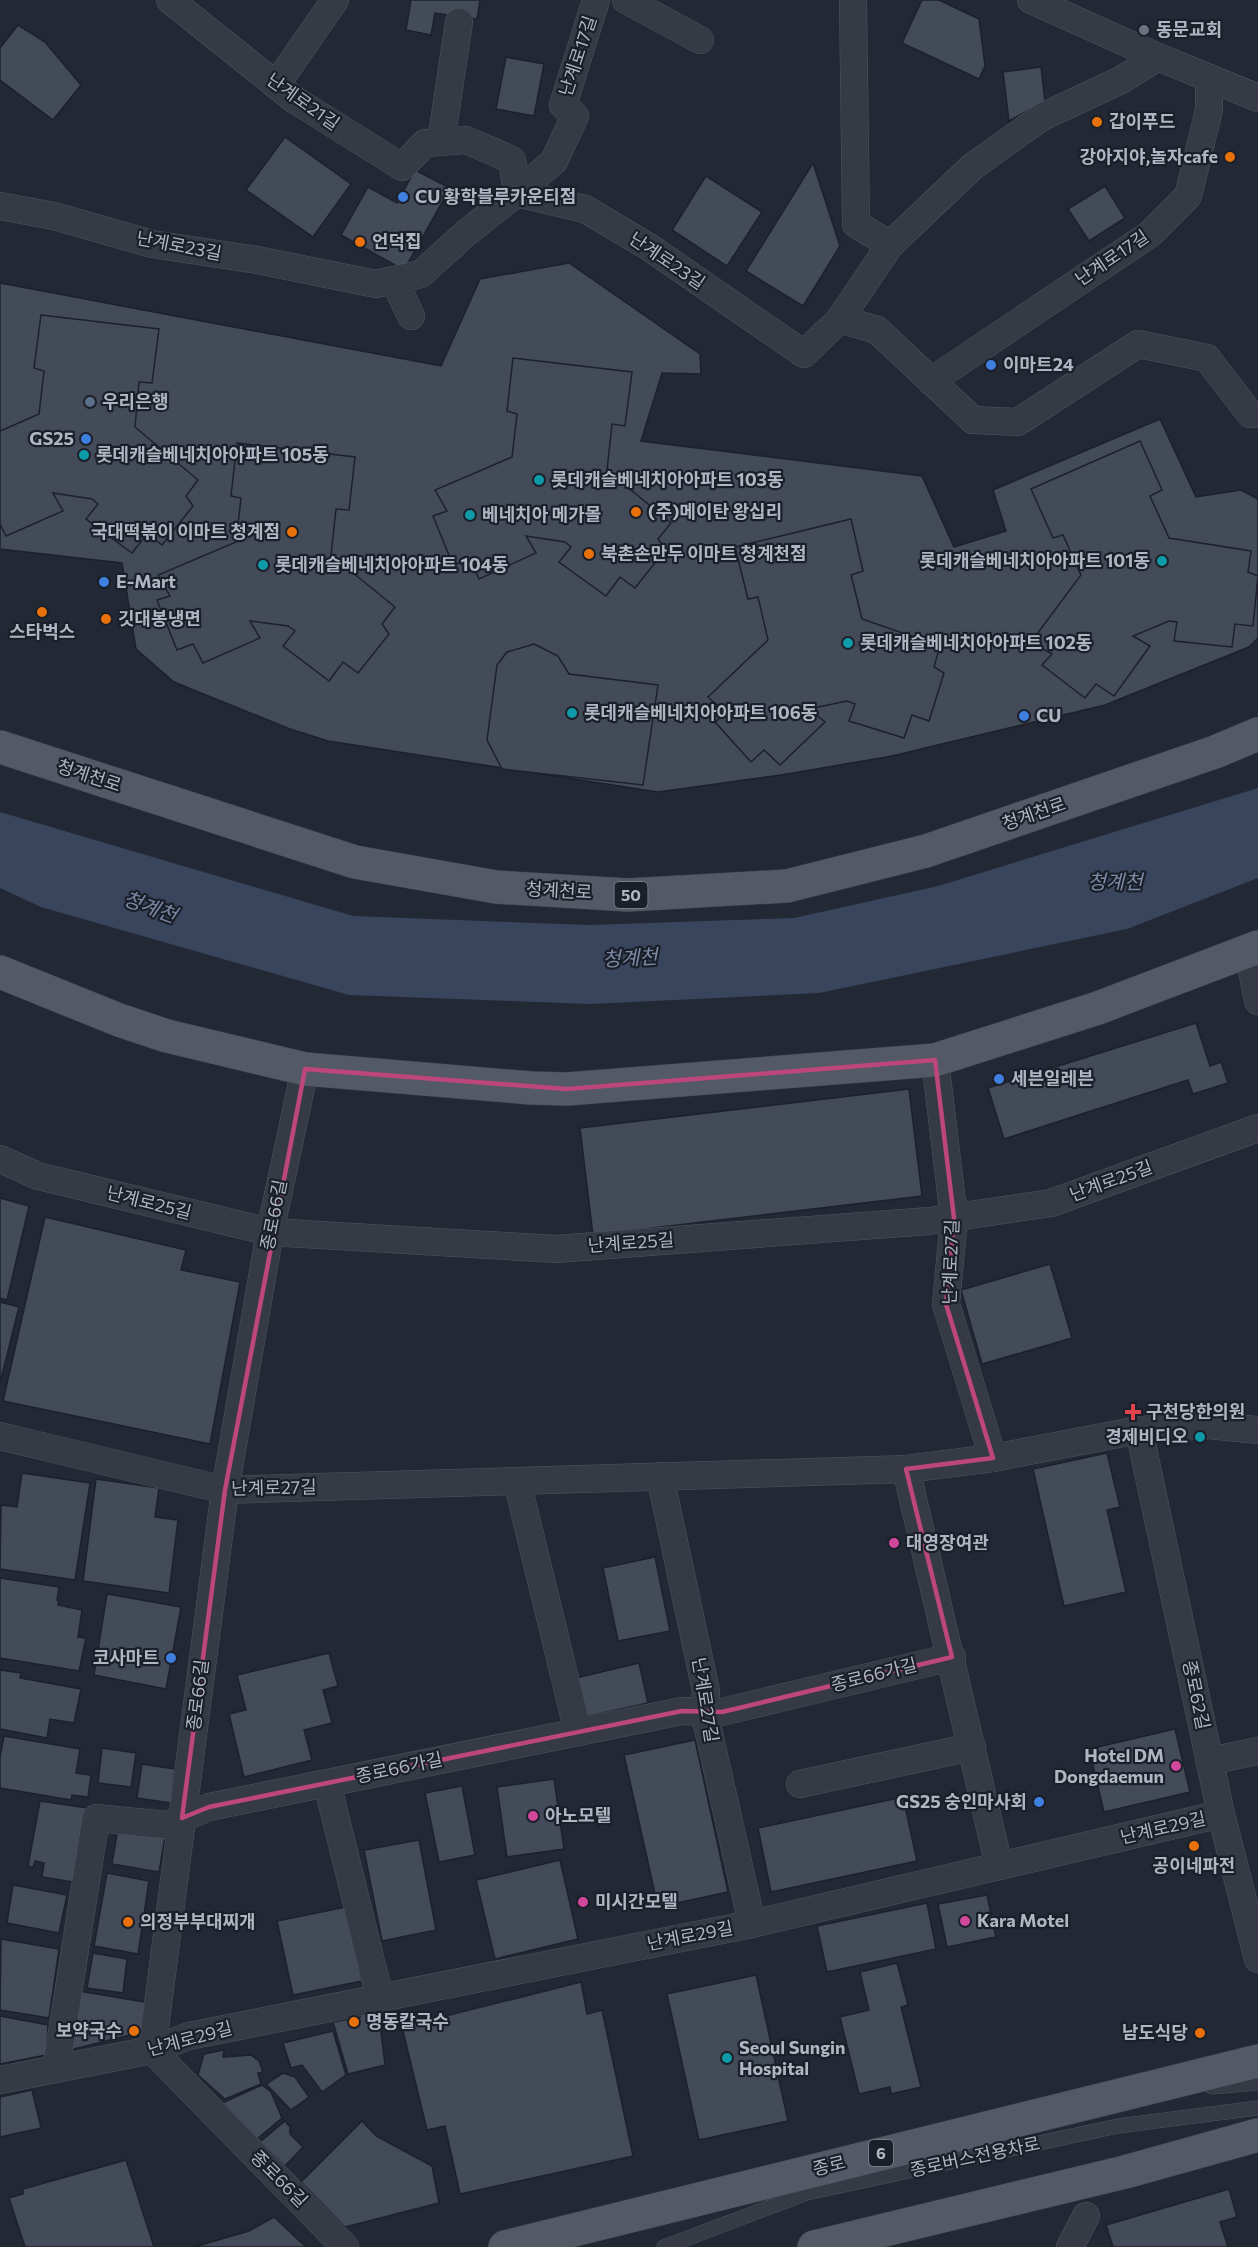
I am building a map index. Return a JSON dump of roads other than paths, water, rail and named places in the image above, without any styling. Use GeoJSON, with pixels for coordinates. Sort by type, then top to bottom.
{"type":"FeatureCollection","features":[{"type":"Feature","properties":{"kind":"main road","name":"청계천로"},"geometry":{"type":"LineString","coordinates":[[0,747],[355,862],[496,887],[628,895],[787,886],[903,857],[1215,752],[1258,734]]}},
{"type":"Feature","properties":{"kind":"main road"},"geometry":{"type":"LineString","coordinates":[[0,972],[119,1020],[167,1036],[304,1069],[567,1089],[935,1060],[1098,1008],[1253,949]]}},
{"type":"Feature","properties":{"kind":"main road","name":"종로"},"geometry":{"type":"LineString","coordinates":[[505,2247],[1258,2061]]}},
{"type":"Feature","properties":{"kind":"main road"},"geometry":{"type":"LineString","coordinates":[[815,2247],[1125,2172],[1258,2134]]}},
{"type":"Feature","properties":{"kind":"street","name":"난계로21길"},"geometry":{"type":"LineString","coordinates":[[170,0],[295,100],[402,167],[425,143],[466,140],[512,160],[517,193]]}},
{"type":"Feature","properties":{"kind":"street"},"geometry":{"type":"LineString","coordinates":[[276,85],[335,0]]}},
{"type":"Feature","properties":{"kind":"street","name":"난계로17길"},"geometry":{"type":"LineString","coordinates":[[517,193],[555,161],[575,116],[562,105],[596,0]]}},
{"type":"Feature","properties":{"kind":"street"},"geometry":{"type":"LineString","coordinates":[[626,0],[700,40]]}},
{"type":"Feature","properties":{"kind":"street"},"geometry":{"type":"LineString","coordinates":[[853,0],[856,224],[890,245]]}},
{"type":"Feature","properties":{"kind":"street"},"geometry":{"type":"LineString","coordinates":[[1031,0],[1158,57],[1258,98]]}},
{"type":"Feature","properties":{"kind":"street"},"geometry":{"type":"LineString","coordinates":[[441,142],[459,22]]}},
{"type":"Feature","properties":{"kind":"street"},"geometry":{"type":"LineString","coordinates":[[1158,57],[1121,80],[1042,117],[972,167],[890,245],[840,319],[877,330],[973,420],[1018,422],[1138,344],[1207,358],[1250,414],[1258,414]]}},
{"type":"Feature","properties":{"kind":"street","name":"난계로17길"},"geometry":{"type":"LineString","coordinates":[[931,381],[1150,234],[1188,196],[1209,110],[1209,78]]}},
{"type":"Feature","properties":{"kind":"street","name":"난계로23길"},"geometry":{"type":"LineString","coordinates":[[0,206],[54,216],[152,244],[257,260],[376,284],[421,274],[466,233],[517,193],[585,208],[649,247],[804,354],[840,319]]}},
{"type":"Feature","properties":{"kind":"street"},"geometry":{"type":"LineString","coordinates":[[394,280],[411,316]]}},
{"type":"Feature","properties":{"kind":"street"},"geometry":{"type":"LineString","coordinates":[[1253,949],[1258,1001]]}},
{"type":"Feature","properties":{"kind":"street","name":"난계로27길"},"geometry":{"type":"LineString","coordinates":[[935,1060],[954,1218],[946,1304],[993,1458]]}},
{"type":"Feature","properties":{"kind":"street","name":"종로66길"},"geometry":{"type":"LineString","coordinates":[[304,1069],[270,1232],[225,1490],[152,2050],[345,2247]]}},
{"type":"Feature","properties":{"kind":"street","name":"난계로25길"},"geometry":{"type":"LineString","coordinates":[[0,1159],[38,1176],[270,1232],[556,1249],[928,1221],[1051,1203],[1258,1128]]}},
{"type":"Feature","properties":{"kind":"street","name":"난계로27길"},"geometry":{"type":"LineString","coordinates":[[0,1436],[225,1490],[906,1468],[993,1458],[1138,1430],[1208,1425],[1258,1430]]}},
{"type":"Feature","properties":{"kind":"street","name":"종로62길"},"geometry":{"type":"LineString","coordinates":[[1138,1430],[1221,1814],[1258,1959]]}},
{"type":"Feature","properties":{"kind":"street"},"geometry":{"type":"LineString","coordinates":[[906,1468],[999,1866]]}},
{"type":"Feature","properties":{"kind":"street","name":"난계로27길"},"geometry":{"type":"LineString","coordinates":[[660,1476],[706,1691],[704,1711],[752,1924]]}},
{"type":"Feature","properties":{"kind":"street"},"geometry":{"type":"LineString","coordinates":[[517,1481],[578,1732]]}},
{"type":"Feature","properties":{"kind":"street","name":"종로66가길"},"geometry":{"type":"LineString","coordinates":[[56,2069],[96,1818],[167,1826],[209,1807],[682,1711],[722,1712],[952,1657]]}},
{"type":"Feature","properties":{"kind":"street"},"geometry":{"type":"LineString","coordinates":[[800,1784],[972,1747]]}},
{"type":"Feature","properties":{"kind":"street"},"geometry":{"type":"LineString","coordinates":[[1210,1761],[1258,1751]]}},
{"type":"Feature","properties":{"kind":"street"},"geometry":{"type":"LineString","coordinates":[[327,1783],[380,1998]]}},
{"type":"Feature","properties":{"kind":"street","name":"난계로29길"},"geometry":{"type":"LineString","coordinates":[[0,2080],[152,2050],[189,2036],[752,1924],[1221,1814]]}},
{"type":"Feature","properties":{"kind":"street"},"geometry":{"type":"LineString","coordinates":[[1070,2247],[1086,2216]]}},
{"type":"Feature","properties":{"kind":"lane"},"geometry":{"type":"LineString","coordinates":[[1112,2096],[1258,2083]]}},
{"type":"Feature","properties":{"kind":"lane","name":"종로버스전용차로"},"geometry":{"type":"LineString","coordinates":[[664,2247],[807,2193],[1118,2126],[1258,2108]]}},
{"type":"Feature","properties":{"kind":"water","name":"청계천"},"geometry":{"type":"Polygon","coordinates":[[[1258,788],[1258,878],[1127,929],[819,993],[590,1004],[349,995],[41,907],[0,888],[0,812],[353,916],[590,925],[794,918],[938,886],[1258,788]]]}},
{"type":"Feature","properties":{"kind":"place","name":"동문교회"},"geometry":{"type":"Point","coordinates":[1144,30]}},
{"type":"Feature","properties":{"kind":"place","name":"갑이푸드"},"geometry":{"type":"Point","coordinates":[1097,122]}},
{"type":"Feature","properties":{"kind":"place","name":"강아지야,놀자cafe"},"geometry":{"type":"Point","coordinates":[1230,157]}},
{"type":"Feature","properties":{"kind":"place","name":"CU 황학블루카운티점"},"geometry":{"type":"Point","coordinates":[403,197]}},
{"type":"Feature","properties":{"kind":"place","name":"언덕집"},"geometry":{"type":"Point","coordinates":[360,242]}},
{"type":"Feature","properties":{"kind":"place","name":"이마트24"},"geometry":{"type":"Point","coordinates":[991,365]}},
{"type":"Feature","properties":{"kind":"place","name":"우리은행"},"geometry":{"type":"Point","coordinates":[90,402]}},
{"type":"Feature","properties":{"kind":"place","name":"GS25"},"geometry":{"type":"Point","coordinates":[86,439]}},
{"type":"Feature","properties":{"kind":"place","name":"롯데캐슬베네치아아파트 105동"},"geometry":{"type":"Point","coordinates":[84,455]}},
{"type":"Feature","properties":{"kind":"place","name":"롯데캐슬베네치아아파트 103동"},"geometry":{"type":"Point","coordinates":[539,480]}},
{"type":"Feature","properties":{"kind":"place","name":"(주)메이탄 왕십리"},"geometry":{"type":"Point","coordinates":[636,512]}},
{"type":"Feature","properties":{"kind":"place","name":"베네치아 메가몰"},"geometry":{"type":"Point","coordinates":[470,515]}},
{"type":"Feature","properties":{"kind":"place","name":"국대떡볶이 이마트 청계점"},"geometry":{"type":"Point","coordinates":[292,532]}},
{"type":"Feature","properties":{"kind":"place","name":"북촌손만두 이마트 청계천점"},"geometry":{"type":"Point","coordinates":[589,554]}},
{"type":"Feature","properties":{"kind":"place","name":"롯데캐슬베네치아아파트 101동"},"geometry":{"type":"Point","coordinates":[1162,561]}},
{"type":"Feature","properties":{"kind":"place","name":"롯데캐슬베네치아아파트 104동"},"geometry":{"type":"Point","coordinates":[263,565]}},
{"type":"Feature","properties":{"kind":"place","name":"E-Mart"},"geometry":{"type":"Point","coordinates":[104,582]}},
{"type":"Feature","properties":{"kind":"place","name":"스타벅스"},"geometry":{"type":"Point","coordinates":[42,612]}},
{"type":"Feature","properties":{"kind":"place","name":"깃대봉냉면"},"geometry":{"type":"Point","coordinates":[106,619]}},
{"type":"Feature","properties":{"kind":"place","name":"롯데캐슬베네치아아파트 102동"},"geometry":{"type":"Point","coordinates":[848,643]}},
{"type":"Feature","properties":{"kind":"place","name":"롯데캐슬베네치아아파트 106동"},"geometry":{"type":"Point","coordinates":[572,713]}},
{"type":"Feature","properties":{"kind":"place","name":"CU"},"geometry":{"type":"Point","coordinates":[1024,716]}},
{"type":"Feature","properties":{"kind":"place","name":"세븐일레븐"},"geometry":{"type":"Point","coordinates":[999,1079]}},
{"type":"Feature","properties":{"kind":"place","name":"구천당한의원"},"geometry":{"type":"Point","coordinates":[1133,1412]}},
{"type":"Feature","properties":{"kind":"place","name":"경제비디오"},"geometry":{"type":"Point","coordinates":[1200,1437]}},
{"type":"Feature","properties":{"kind":"place","name":"대영장여관"},"geometry":{"type":"Point","coordinates":[894,1543]}},
{"type":"Feature","properties":{"kind":"place","name":"코사마트"},"geometry":{"type":"Point","coordinates":[171,1658]}},
{"type":"Feature","properties":{"kind":"place","name":"Hotel DM Dongdaemun"},"geometry":{"type":"Point","coordinates":[1176,1766]}},
{"type":"Feature","properties":{"kind":"place","name":"GS25 숭인마사회"},"geometry":{"type":"Point","coordinates":[1039,1802]}},
{"type":"Feature","properties":{"kind":"place","name":"아노모텔"},"geometry":{"type":"Point","coordinates":[533,1816]}},
{"type":"Feature","properties":{"kind":"place","name":"공이네파전"},"geometry":{"type":"Point","coordinates":[1194,1846]}},
{"type":"Feature","properties":{"kind":"place","name":"미시간모텔"},"geometry":{"type":"Point","coordinates":[583,1902]}},
{"type":"Feature","properties":{"kind":"place","name":"Kara Motel"},"geometry":{"type":"Point","coordinates":[965,1921]}},
{"type":"Feature","properties":{"kind":"place","name":"의정부부대찌개"},"geometry":{"type":"Point","coordinates":[128,1922]}},
{"type":"Feature","properties":{"kind":"place","name":"명동칼국수"},"geometry":{"type":"Point","coordinates":[354,2022]}},
{"type":"Feature","properties":{"kind":"place","name":"보약국수"},"geometry":{"type":"Point","coordinates":[134,2031]}},
{"type":"Feature","properties":{"kind":"place","name":"남도식당"},"geometry":{"type":"Point","coordinates":[1200,2033]}},
{"type":"Feature","properties":{"kind":"place","name":"Seoul Sungin Hospital"},"geometry":{"type":"Point","coordinates":[727,2058]}}]}
